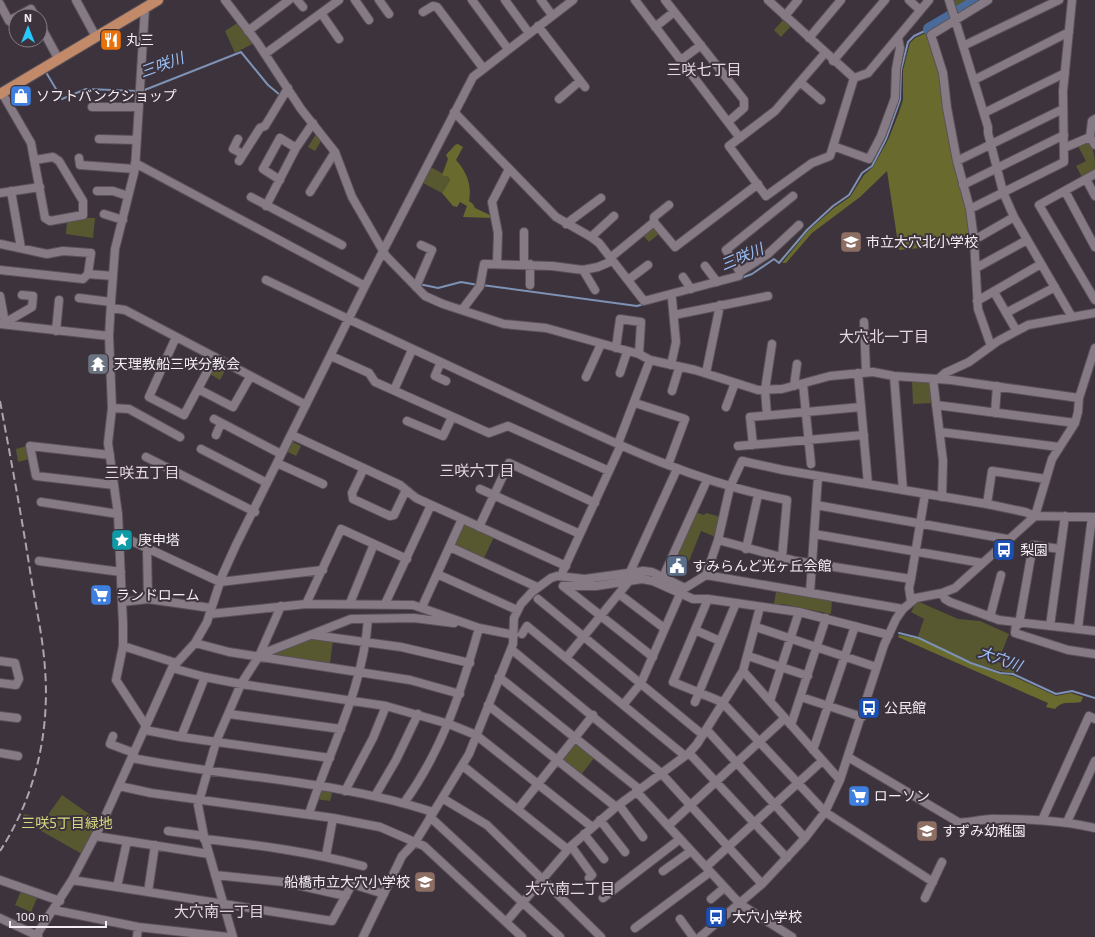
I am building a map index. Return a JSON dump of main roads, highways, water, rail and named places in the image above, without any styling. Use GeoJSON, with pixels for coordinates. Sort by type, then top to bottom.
{"type":"FeatureCollection","features":[{"type":"Feature","properties":{"kind":"main road"},"geometry":{"type":"LineString","coordinates":[[1,91],[59,60],[150,3]]}},
{"type":"Feature","properties":{"kind":"waterway","name":"三咲川"},"geometry":{"type":"LineString","coordinates":[[929,29],[978,0]]}},
{"type":"Feature","properties":{"kind":"waterway","name":"三咲川"},"geometry":{"type":"LineString","coordinates":[[741,278],[752,274],[774,259],[779,263],[807,230],[833,206],[849,195],[862,173],[872,166],[886,139],[900,100],[901,70],[908,42],[914,36],[929,29]]}},
{"type":"Feature","properties":{"kind":"waterway","name":"三咲川"},"geometry":{"type":"LineString","coordinates":[[142,91],[241,52],[268,85],[280,95]]}},
{"type":"Feature","properties":{"kind":"waterway","name":"三咲川"},"geometry":{"type":"LineString","coordinates":[[47,74],[62,99],[86,89],[138,91]]}},
{"type":"Feature","properties":{"kind":"waterway","name":"三咲川"},"geometry":{"type":"LineString","coordinates":[[419,284],[438,288],[461,282],[478,285]]}},
{"type":"Feature","properties":{"kind":"waterway","name":"三咲川"},"geometry":{"type":"LineString","coordinates":[[482,285],[637,306],[644,304]]}},
{"type":"Feature","properties":{"kind":"waterway","name":"大穴川"},"geometry":{"type":"LineString","coordinates":[[899,633],[919,638],[971,663],[1000,673],[1013,674],[1056,694],[1072,691],[1095,698]]}},
{"type":"Feature","properties":{"kind":"railway"},"geometry":{"type":"LineString","coordinates":[[0,401],[41,634],[46,693],[45,717],[38,764],[22,809],[0,851]]}},
{"type":"Feature","properties":{"kind":"place","name":"丸三"},"geometry":{"type":"Point","coordinates":[111,40]}},
{"type":"Feature","properties":{"kind":"place","name":"ソフトバンクショップ"},"geometry":{"type":"Point","coordinates":[21,96]}},
{"type":"Feature","properties":{"kind":"place","name":"市立大穴北小学校"},"geometry":{"type":"Point","coordinates":[851,242]}},
{"type":"Feature","properties":{"kind":"place","name":"天理教船三咲分教会"},"geometry":{"type":"Point","coordinates":[98,364]}},
{"type":"Feature","properties":{"kind":"place","name":"庚申塔"},"geometry":{"type":"Point","coordinates":[122,540]}},
{"type":"Feature","properties":{"kind":"place","name":"梨園"},"geometry":{"type":"Point","coordinates":[1004,550]}},
{"type":"Feature","properties":{"kind":"place","name":"すみらんど光ヶ丘会館"},"geometry":{"type":"Point","coordinates":[677,566]}},
{"type":"Feature","properties":{"kind":"place","name":"ランドローム"},"geometry":{"type":"Point","coordinates":[101,595]}},
{"type":"Feature","properties":{"kind":"place","name":"公民館"},"geometry":{"type":"Point","coordinates":[869,708]}},
{"type":"Feature","properties":{"kind":"place","name":"ローソン"},"geometry":{"type":"Point","coordinates":[859,796]}},
{"type":"Feature","properties":{"kind":"place","name":"すずみ幼稚園"},"geometry":{"type":"Point","coordinates":[927,831]}},
{"type":"Feature","properties":{"kind":"place","name":"船橋市立大穴小学校"},"geometry":{"type":"Point","coordinates":[425,882]}},
{"type":"Feature","properties":{"kind":"place","name":"大穴小学校"},"geometry":{"type":"Point","coordinates":[716,917]}},
{"type":"Feature","properties":{"kind":"district","name":"三咲七丁目"},"geometry":{"type":"Point","coordinates":[704,70]}},
{"type":"Feature","properties":{"kind":"district","name":"大穴北一丁目"},"geometry":{"type":"Point","coordinates":[884,337]}},
{"type":"Feature","properties":{"kind":"district","name":"三咲六丁目"},"geometry":{"type":"Point","coordinates":[477,471]}},
{"type":"Feature","properties":{"kind":"district","name":"三咲五丁目"},"geometry":{"type":"Point","coordinates":[142,473]}},
{"type":"Feature","properties":{"kind":"district","name":"大穴南二丁目"},"geometry":{"type":"Point","coordinates":[570,889]}},
{"type":"Feature","properties":{"kind":"district","name":"大穴南一丁目"},"geometry":{"type":"Point","coordinates":[219,912]}},
{"type":"Feature","properties":{"kind":"park label","name":"三咲5丁目緑地"},"geometry":{"type":"Point","coordinates":[67,823]}}]}
